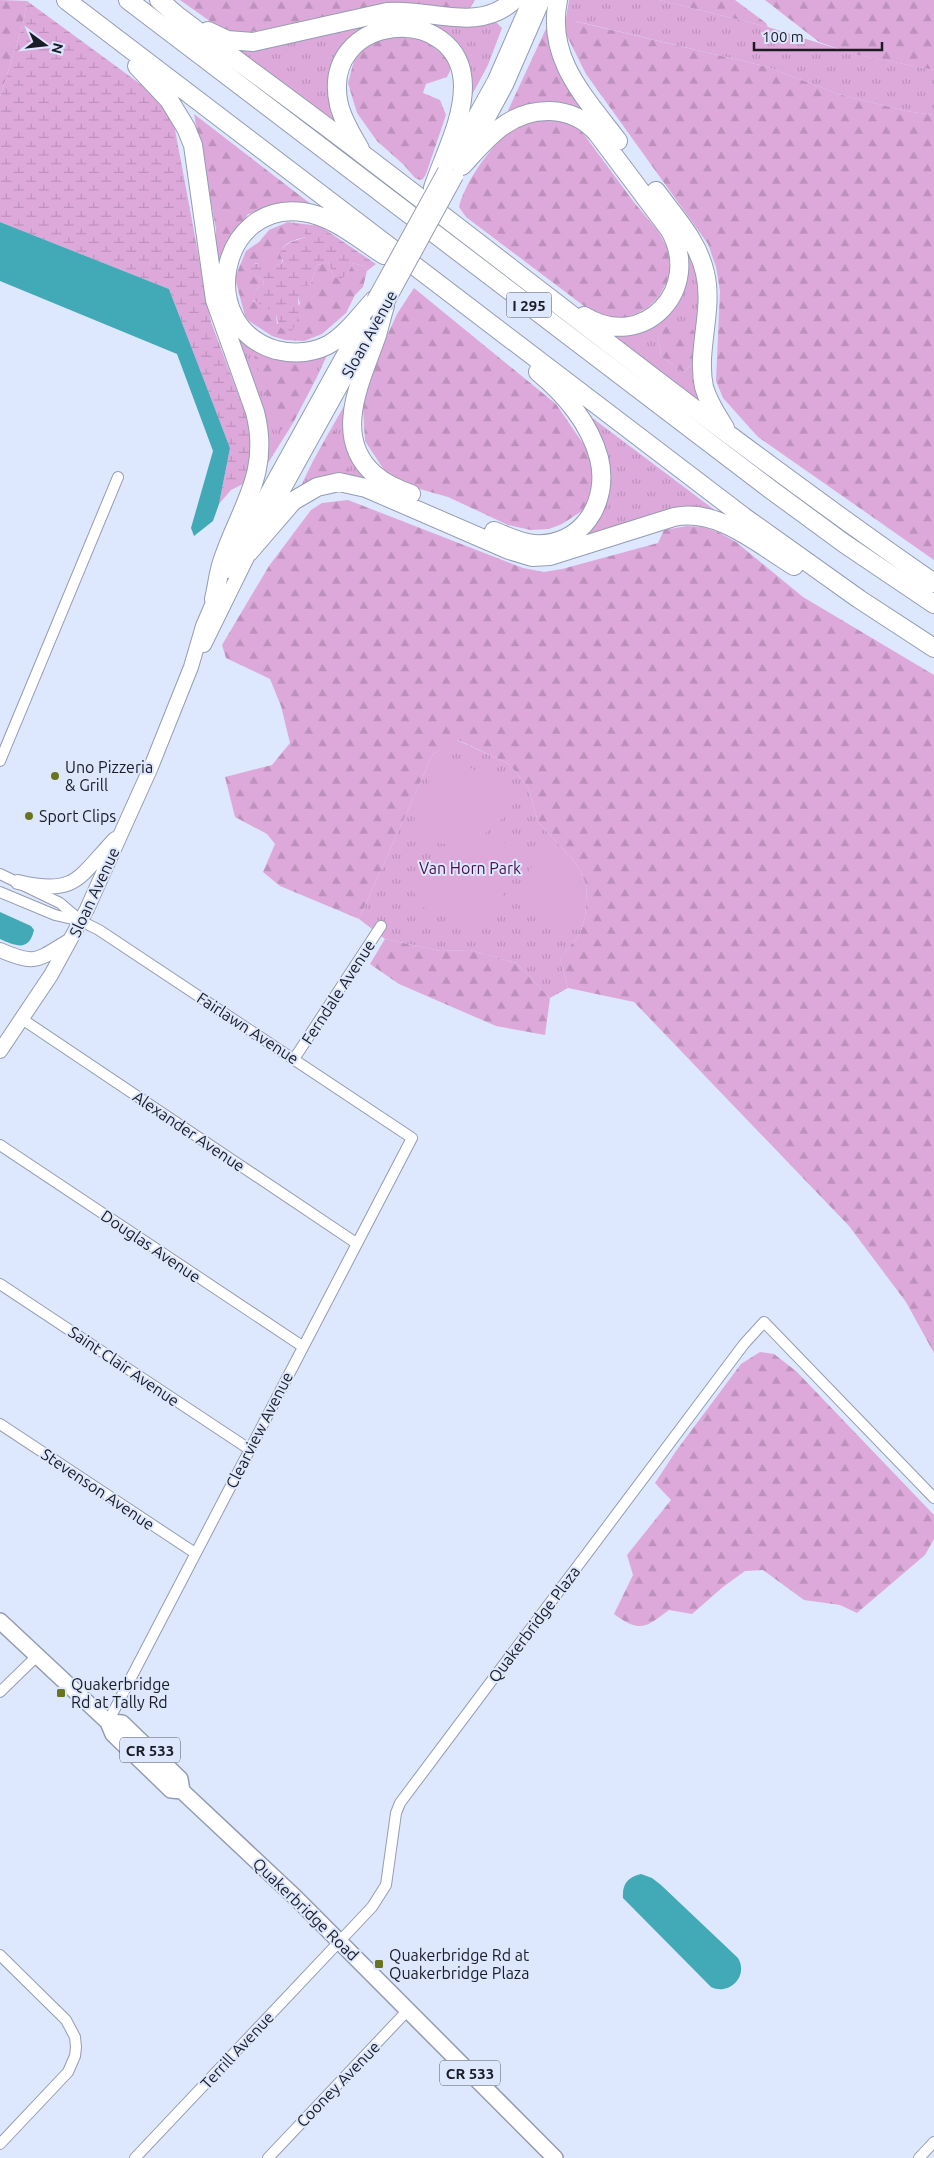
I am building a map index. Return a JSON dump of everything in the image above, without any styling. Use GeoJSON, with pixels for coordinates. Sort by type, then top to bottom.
{"type":"FeatureCollection","features":[{"type":"Feature","properties":{"kind":"highway","name":"I 295"},"geometry":{"type":"LineString","coordinates":[[66,0],[744,516],[859,599],[934,648]]}},
{"type":"Feature","properties":{"kind":"highway","name":"I 295"},"geometry":{"type":"LineString","coordinates":[[128,0],[770,489],[852,549],[934,604]]}},
{"type":"Feature","properties":{"kind":"highway"},"geometry":{"type":"LineString","coordinates":[[160,0],[217,36],[246,42],[269,40],[386,12],[404,11],[463,18],[484,17],[502,10],[514,0]]}},
{"type":"Feature","properties":{"kind":"highway"},"geometry":{"type":"LineString","coordinates":[[160,0],[178,17],[365,156],[530,282],[560,308],[806,493],[934,584]]}},
{"type":"Feature","properties":{"kind":"highway"},"geometry":{"type":"LineString","coordinates":[[558,0],[556,38],[569,73],[689,236],[698,251],[705,271],[707,288],[703,368],[704,385],[710,403],[731,436]]}},
{"type":"Feature","properties":{"kind":"highway"},"geometry":{"type":"LineString","coordinates":[[365,156],[345,122],[341,110],[337,88],[341,68],[352,48],[369,33],[390,26],[412,26],[428,31],[446,44],[456,58],[462,74],[463,86],[451,170]]}},
{"type":"Feature","properties":{"kind":"highway"},"geometry":{"type":"LineString","coordinates":[[122,43],[138,68],[169,100],[186,128],[193,145],[214,300],[255,412],[259,430],[260,453],[258,470],[222,563],[214,599]]}},
{"type":"Feature","properties":{"kind":"highway"},"geometry":{"type":"LineString","coordinates":[[430,198],[451,170],[514,119],[529,113],[554,110],[571,115],[588,124],[597,133],[669,229],[679,252],[680,268],[678,282],[668,301],[650,318],[631,326],[611,327],[592,322],[530,282]]}},
{"type":"Feature","properties":{"kind":"highway"},"geometry":{"type":"LineString","coordinates":[[380,302],[328,344],[304,352],[278,350],[259,343],[238,324],[227,298],[225,284],[227,266],[234,247],[251,227],[272,216],[298,212],[310,214],[330,222],[384,255],[422,271]]}},
{"type":"Feature","properties":{"kind":"highway"},"geometry":{"type":"LineString","coordinates":[[380,302],[377,334],[353,401],[354,438],[363,461],[381,480],[400,490],[516,540],[547,544],[573,534],[593,514],[601,487],[600,466],[594,444],[582,420],[560,393],[533,368],[518,343]]}},
{"type":"Feature","properties":{"kind":"highway"},"geometry":{"type":"LineString","coordinates":[[249,552],[282,511],[298,497],[325,484],[346,483],[366,488],[515,553],[532,557],[556,554],[674,517],[692,514],[703,516],[730,528],[803,572],[859,599]]}},
{"type":"Feature","properties":{"kind":"main road","name":"Sloan Avenue"},"geometry":{"type":"LineString","coordinates":[[191,667],[213,628],[249,552],[451,170],[495,80],[530,0]]}},
{"type":"Feature","properties":{"kind":"main road","name":"Sloan Avenue"},"geometry":{"type":"LineString","coordinates":[[451,170],[506,85],[543,0]]}},
{"type":"Feature","properties":{"kind":"main road","name":"Sloan Avenue"},"geometry":{"type":"LineString","coordinates":[[0,1051],[22,1019],[81,922],[122,832],[191,667],[203,626],[240,542],[380,302],[430,198]]}},
{"type":"Feature","properties":{"kind":"main road"},"geometry":{"type":"LineString","coordinates":[[18,882],[46,888],[68,885],[81,875],[122,832]]}},
{"type":"Feature","properties":{"kind":"main road"},"geometry":{"type":"LineString","coordinates":[[0,950],[23,960],[33,960],[72,939]]}},
{"type":"Feature","properties":{"kind":"main road","name":"Quakerbridge Road"},"geometry":{"type":"LineString","coordinates":[[0,1620],[108,1722],[113,1734],[171,1790],[182,1791],[340,1941],[555,2158]]}},
{"type":"Feature","properties":{"kind":"street"},"geometry":{"type":"LineString","coordinates":[[0,761],[118,477]]}},
{"type":"Feature","properties":{"kind":"street","name":"Fairlawn Avenue"},"geometry":{"type":"LineString","coordinates":[[0,874],[60,903],[81,922]]}},
{"type":"Feature","properties":{"kind":"street","name":"Fairlawn Avenue"},"geometry":{"type":"LineString","coordinates":[[0,892],[54,915],[81,922],[105,934],[412,1138]]}},
{"type":"Feature","properties":{"kind":"street","name":"Ferndale Avenue"},"geometry":{"type":"LineString","coordinates":[[294,1059],[381,926]]}},
{"type":"Feature","properties":{"kind":"street","name":"Alexander Avenue"},"geometry":{"type":"LineString","coordinates":[[22,1019],[356,1243]]}},
{"type":"Feature","properties":{"kind":"street","name":"Clearview Avenue"},"geometry":{"type":"LineString","coordinates":[[108,1722],[302,1346],[412,1138]]}},
{"type":"Feature","properties":{"kind":"street","name":"Douglas Avenue"},"geometry":{"type":"LineString","coordinates":[[0,1145],[302,1346]]}},
{"type":"Feature","properties":{"kind":"street","name":"Saint Clair Avenue"},"geometry":{"type":"LineString","coordinates":[[0,1284],[249,1449]]}},
{"type":"Feature","properties":{"kind":"street","name":"Quakerbridge Plaza"},"geometry":{"type":"LineString","coordinates":[[340,1941],[372,1907],[386,1885],[396,1813],[400,1802],[727,1366],[764,1322],[934,1498]]}},
{"type":"Feature","properties":{"kind":"street","name":"Stevenson Avenue"},"geometry":{"type":"LineString","coordinates":[[0,1424],[195,1553]]}},
{"type":"Feature","properties":{"kind":"street"},"geometry":{"type":"LineString","coordinates":[[0,1692],[37,1656]]}},
{"type":"Feature","properties":{"kind":"street","name":"Terrill Avenue"},"geometry":{"type":"LineString","coordinates":[[135,2158],[340,1941]]}},
{"type":"Feature","properties":{"kind":"street"},"geometry":{"type":"LineString","coordinates":[[0,1955],[66,2020],[75,2037],[76,2047],[75,2056],[68,2072],[0,2144]]}},
{"type":"Feature","properties":{"kind":"street","name":"Cooney Avenue"},"geometry":{"type":"LineString","coordinates":[[268,2158],[408,2010]]}},
{"type":"Feature","properties":{"kind":"street"},"geometry":{"type":"LineString","coordinates":[[920,2158],[934,2142]]}},
{"type":"Feature","properties":{"kind":"green space"},"geometry":{"type":"Polygon","coordinates":[[[0,0],[27,1],[23,24],[0,97],[0,0]]]}},
{"type":"Feature","properties":{"kind":"green space"},"geometry":{"type":"Polygon","coordinates":[[[180,0],[475,0],[468,11],[397,3],[231,36],[180,0]]]}},
{"type":"Feature","properties":{"kind":"green space"},"geometry":{"type":"Polygon","coordinates":[[[569,0],[659,0],[768,27],[854,54],[934,70],[934,115],[906,111],[838,94],[768,67],[575,21],[564,30],[569,0]]]}},
{"type":"Feature","properties":{"kind":"green space"},"geometry":{"type":"Polygon","coordinates":[[[659,0],[735,0],[766,23],[768,27],[659,0]]]}},
{"type":"Feature","properties":{"kind":"green space"},"geometry":{"type":"Polygon","coordinates":[[[765,0],[934,0],[934,70],[853,54],[819,42],[765,0]]]}},
{"type":"Feature","properties":{"kind":"green space"},"geometry":{"type":"Polygon","coordinates":[[[27,1],[154,94],[173,119],[211,322],[253,434],[247,482],[231,490],[219,504],[230,448],[169,289],[0,222],[0,97],[23,24],[27,1]]]}},
{"type":"Feature","properties":{"kind":"green space"},"geometry":{"type":"Polygon","coordinates":[[[551,18],[592,118],[505,117],[551,18]]]}},
{"type":"Feature","properties":{"kind":"green space"},"geometry":{"type":"Polygon","coordinates":[[[425,19],[448,23],[495,21],[502,28],[488,65],[465,108],[468,70],[451,38],[427,24],[425,19]]]}},
{"type":"Feature","properties":{"kind":"green space"},"geometry":{"type":"Polygon","coordinates":[[[574,21],[768,67],[838,94],[906,111],[934,115],[934,560],[758,437],[723,398],[716,381],[720,291],[716,267],[708,244],[586,74],[564,30],[574,21]]]}},
{"type":"Feature","properties":{"kind":"green space"},"geometry":{"type":"Polygon","coordinates":[[[368,23],[351,38],[329,78],[339,129],[232,47],[368,23]]]}},
{"type":"Feature","properties":{"kind":"green space"},"geometry":{"type":"Polygon","coordinates":[[[409,34],[428,42],[450,61],[450,71],[447,77],[426,84],[423,93],[440,100],[446,115],[426,174],[420,180],[415,178],[404,165],[377,141],[357,113],[348,83],[355,57],[377,38],[409,34]]]}},
{"type":"Feature","properties":{"kind":"green space"},"geometry":{"type":"Polygon","coordinates":[[[194,114],[316,208],[293,205],[248,214],[216,264],[216,229],[194,114]]]}},
{"type":"Feature","properties":{"kind":"green space"},"geometry":{"type":"Polygon","coordinates":[[[548,118],[580,129],[633,201],[658,231],[668,249],[670,268],[667,282],[658,298],[647,308],[636,314],[612,321],[588,309],[466,217],[459,207],[462,196],[475,172],[502,138],[522,124],[548,118]]]}},
{"type":"Feature","properties":{"kind":"green space"},"geometry":{"type":"Polygon","coordinates":[[[288,222],[306,230],[306,237],[285,246],[282,252],[281,264],[268,266],[255,263],[253,275],[263,280],[264,284],[253,292],[253,301],[260,303],[276,314],[277,324],[300,304],[298,295],[300,288],[301,286],[310,286],[317,265],[328,262],[334,277],[347,274],[353,263],[364,266],[367,271],[363,287],[355,295],[346,313],[322,334],[304,341],[285,340],[272,336],[249,321],[245,316],[236,282],[236,275],[246,251],[259,242],[269,230],[288,222]]]}},
{"type":"Feature","properties":{"kind":"green space"},"geometry":{"type":"Polygon","coordinates":[[[288,222],[320,226],[376,264],[367,271],[364,266],[353,263],[347,274],[341,279],[334,277],[328,262],[317,265],[310,286],[302,286],[298,296],[298,318],[292,331],[282,329],[276,314],[250,298],[253,292],[264,284],[263,280],[253,275],[249,270],[252,264],[281,264],[283,261],[280,255],[284,247],[306,237],[305,230],[288,222]]]}},
{"type":"Feature","properties":{"kind":"green space"},"geometry":{"type":"Polygon","coordinates":[[[687,243],[701,283],[698,333],[658,336],[661,356],[684,373],[696,359],[705,407],[595,328],[654,322],[687,243]]]}},
{"type":"Feature","properties":{"kind":"green space"},"geometry":{"type":"Polygon","coordinates":[[[414,288],[556,404],[590,457],[593,474],[592,490],[585,509],[562,524],[549,529],[531,530],[508,525],[448,497],[416,488],[388,476],[365,441],[362,391],[397,314],[414,288]]]}},
{"type":"Feature","properties":{"kind":"green space"},"geometry":{"type":"Polygon","coordinates":[[[668,321],[698,333],[696,359],[684,373],[661,356],[658,336],[668,321]]]}},
{"type":"Feature","properties":{"kind":"green space"},"geometry":{"type":"Polygon","coordinates":[[[231,327],[266,351],[328,353],[317,377],[315,369],[277,431],[293,423],[263,471],[231,327]]]}},
{"type":"Feature","properties":{"kind":"green space"},"geometry":{"type":"Polygon","coordinates":[[[254,356],[316,369],[317,377],[293,423],[277,432],[254,356]]]}},
{"type":"Feature","properties":{"kind":"green space"},"geometry":{"type":"Polygon","coordinates":[[[347,401],[372,484],[299,490],[313,461],[313,472],[336,432],[332,427],[347,401]]]}},
{"type":"Feature","properties":{"kind":"green space"},"geometry":{"type":"Polygon","coordinates":[[[587,414],[728,520],[694,510],[577,541],[603,506],[587,414]]]}},
{"type":"Feature","properties":{"kind":"green space"},"geometry":{"type":"Polygon","coordinates":[[[332,427],[336,432],[350,472],[313,472],[313,461],[332,427]]]}},
{"type":"Feature","properties":{"kind":"green space"},"geometry":{"type":"Polygon","coordinates":[[[348,500],[523,568],[544,572],[562,569],[658,543],[664,530],[687,526],[703,527],[718,532],[736,542],[803,597],[934,675],[934,1353],[906,1302],[849,1226],[634,1002],[568,988],[560,958],[580,934],[585,917],[587,887],[581,872],[573,860],[538,822],[528,787],[509,764],[458,740],[433,754],[359,919],[280,886],[263,872],[275,844],[267,834],[235,817],[225,777],[272,765],[290,743],[281,706],[270,679],[226,658],[222,645],[269,566],[311,510],[322,503],[348,500]]]}},
{"type":"Feature","properties":{"kind":"green space","name":"Van Horn Park"},"geometry":{"type":"Polygon","coordinates":[[[457,740],[509,764],[528,787],[538,822],[573,860],[581,872],[587,887],[585,917],[580,934],[560,958],[568,988],[550,998],[516,963],[470,950],[440,951],[385,939],[359,919],[433,754],[457,740]]]}},
{"type":"Feature","properties":{"kind":"green space"},"geometry":{"type":"Polygon","coordinates":[[[447,756],[520,793],[501,820],[475,840],[500,841],[525,851],[490,923],[483,926],[421,907],[412,888],[421,873],[432,861],[461,844],[434,843],[408,836],[438,759],[447,756]]]}},
{"type":"Feature","properties":{"kind":"green space"},"geometry":{"type":"Polygon","coordinates":[[[541,842],[565,858],[574,868],[580,879],[583,890],[583,903],[576,931],[519,905],[518,901],[541,842]]]}},
{"type":"Feature","properties":{"kind":"green space"},"geometry":{"type":"Polygon","coordinates":[[[385,939],[440,951],[470,950],[516,963],[550,998],[545,1035],[496,1026],[399,984],[370,964],[385,939]]]}},
{"type":"Feature","properties":{"kind":"green space"},"geometry":{"type":"Polygon","coordinates":[[[760,1352],[774,1354],[796,1371],[934,1515],[934,1539],[925,1555],[857,1613],[840,1605],[804,1600],[763,1570],[745,1571],[692,1614],[669,1610],[648,1624],[636,1626],[630,1624],[614,1614],[633,1575],[627,1555],[671,1500],[655,1483],[676,1451],[741,1364],[760,1352]]]}},
{"type":"Feature","properties":{"kind":"water"},"geometry":{"type":"Polygon","coordinates":[[[0,222],[169,289],[230,448],[219,504],[213,521],[194,536],[191,528],[213,451],[177,354],[0,281],[0,222]]]}},
{"type":"Feature","properties":{"kind":"water"},"geometry":{"type":"Polygon","coordinates":[[[0,912],[31,926],[34,930],[29,942],[16,945],[0,939],[0,912]]]}},
{"type":"Feature","properties":{"kind":"water"},"geometry":{"type":"Polygon","coordinates":[[[641,1874],[652,1878],[661,1885],[738,1958],[741,1971],[735,1983],[724,1989],[711,1987],[623,1898],[625,1885],[629,1879],[641,1874]]]}},
{"type":"Feature","properties":{"kind":"place","name":"Uno Pizzeria & Grill"},"geometry":{"type":"Point","coordinates":[55,776]}},
{"type":"Feature","properties":{"kind":"place","name":"Sport Clips"},"geometry":{"type":"Point","coordinates":[29,816]}},
{"type":"Feature","properties":{"kind":"place","name":"Quakerbridge Rd at Tally Rd"},"geometry":{"type":"Point","coordinates":[61,1693]}},
{"type":"Feature","properties":{"kind":"place","name":"Quakerbridge Rd at Quakerbridge Plaza"},"geometry":{"type":"Point","coordinates":[379,1964]}}]}
